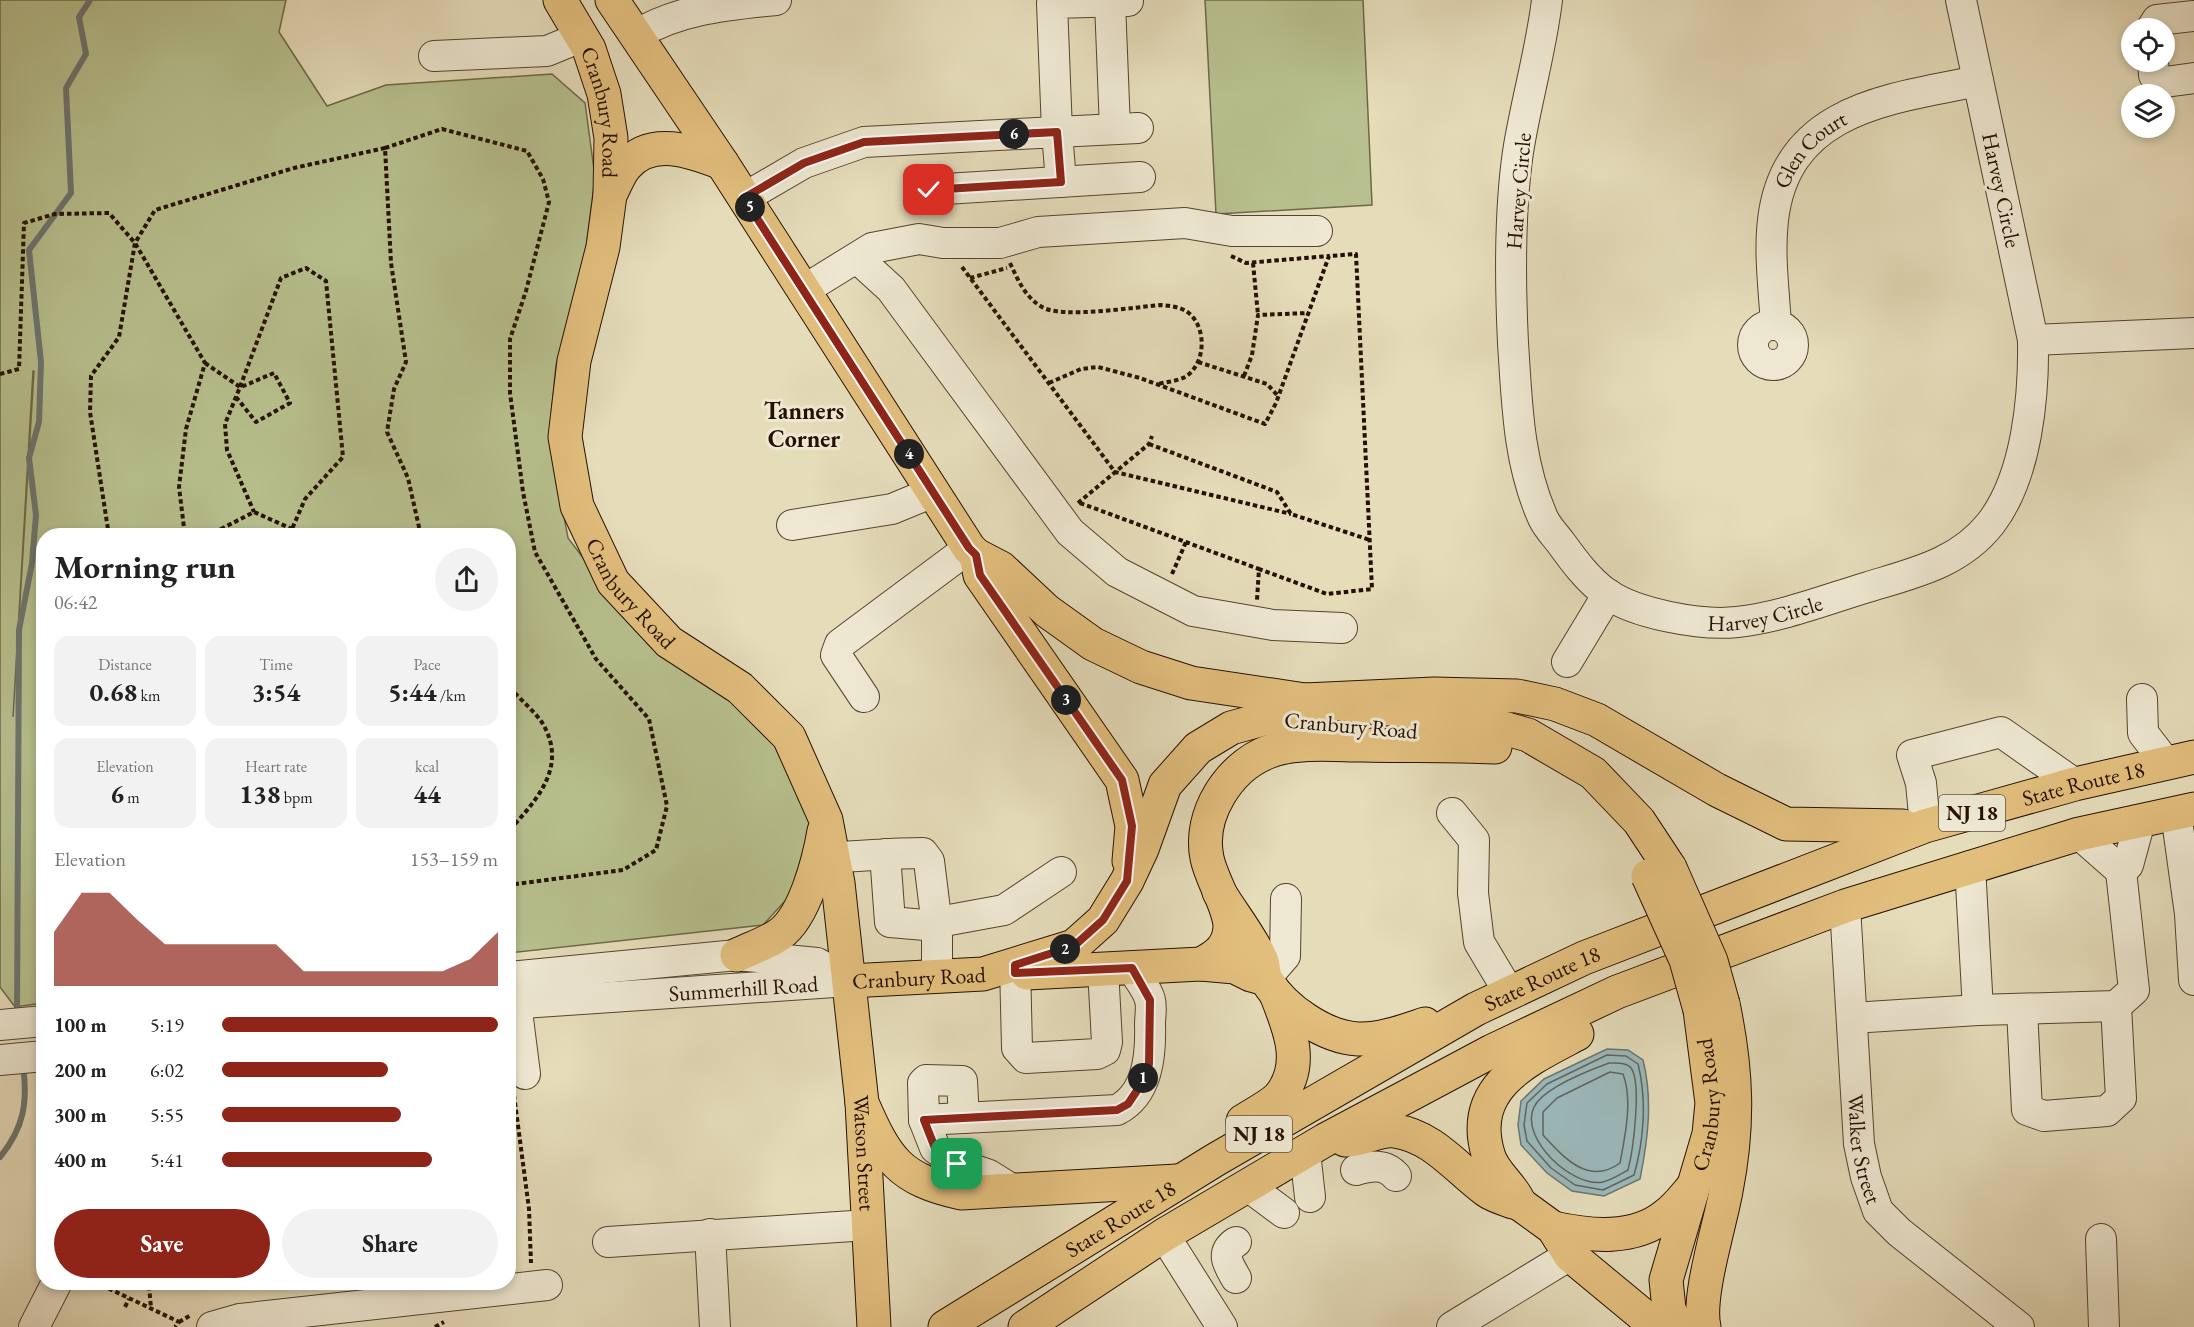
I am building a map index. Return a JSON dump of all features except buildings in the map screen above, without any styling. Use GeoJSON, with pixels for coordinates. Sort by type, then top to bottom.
{"type":"FeatureCollection","features":[{"type":"Feature","properties":{"kind":"main road","name":"Cranbury Road"},"geometry":{"type":"LineString","coordinates":[[560,0],[589,49],[604,94],[611,138],[610,195],[603,247],[574,361],[568,415],[566,437],[577,506],[613,582],[669,642],[740,688],[789,737],[826,820],[849,981],[1004,971],[1074,946],[1103,920],[1127,881],[1142,849],[1165,785],[1198,748],[1231,728],[1263,719],[1302,717],[1435,733],[1495,747],[1534,760],[1588,792],[1629,842],[1659,872]]}},
{"type":"Feature","properties":{"kind":"main road","name":"Cranbury Road"},"geometry":{"type":"LineString","coordinates":[[612,0],[722,163],[972,551],[1000,568],[1047,611],[1093,644],[1141,667],[1191,683],[1305,700],[1464,717],[1528,735],[1593,773],[1639,821],[1659,872],[1711,961],[1712,1103],[1709,1134],[1696,1185],[1666,1280],[1669,1309],[1677,1327]]}},
{"type":"Feature","properties":{"kind":"main road"},"geometry":{"type":"LineString","coordinates":[[610,195],[625,167],[642,153],[665,147],[697,153],[722,163]]}},
{"type":"Feature","properties":{"kind":"main road"},"geometry":{"type":"LineString","coordinates":[[972,551],[980,575],[1122,780],[1132,826],[1127,881]]}},
{"type":"Feature","properties":{"kind":"main road"},"geometry":{"type":"LineString","coordinates":[[1305,700],[1434,694],[1517,696],[1555,704],[1597,720],[1717,790],[1786,824],[1841,827],[1925,826]]}},
{"type":"Feature","properties":{"kind":"main road"},"geometry":{"type":"LineString","coordinates":[[1185,965],[1219,955],[1227,940],[1230,926],[1207,857],[1208,825],[1221,792],[1237,771],[1269,751],[1312,745],[1495,747]]}},
{"type":"Feature","properties":{"kind":"main road","name":"State Route 18"},"geometry":{"type":"LineString","coordinates":[[945,1327],[1215,1160],[1476,1009],[1584,958],[1925,826],[2075,784],[2180,760],[2194,746]]}},
{"type":"Feature","properties":{"kind":"main road","name":"State Route 18"},"geometry":{"type":"LineString","coordinates":[[1025,1327],[1164,1235],[1249,1187],[1315,1146],[1492,1051],[1617,992],[1845,906],[1970,866],[2079,834],[2174,816]]}},
{"type":"Feature","properties":{"kind":"main road"},"geometry":{"type":"LineString","coordinates":[[737,955],[781,933],[803,902],[818,861],[826,820]]}},
{"type":"Feature","properties":{"kind":"main road"},"geometry":{"type":"LineString","coordinates":[[1215,1160],[1231,1129],[1278,1097],[1293,1069],[1294,1045],[1261,959],[1219,892]]}},
{"type":"Feature","properties":{"kind":"main road"},"geometry":{"type":"LineString","coordinates":[[1004,971],[1185,965],[1235,967],[1270,986],[1308,1021],[1337,1035],[1358,1039],[1384,1036],[1476,1009]]}},
{"type":"Feature","properties":{"kind":"main road","name":"Watson Street"},"geometry":{"type":"LineString","coordinates":[[849,981],[862,1103],[874,1327]]}},
{"type":"Feature","properties":{"kind":"main road"},"geometry":{"type":"LineString","coordinates":[[1520,1204],[1514,1189],[1501,1177],[1488,1155],[1485,1119],[1490,1102],[1499,1085],[1521,1064],[1582,1032],[1617,992]]}},
{"type":"Feature","properties":{"kind":"main road","name":"Cranbury Road"},"geometry":{"type":"LineString","coordinates":[[1704,1327],[1702,1317],[1704,1298],[1726,1190],[1737,1100],[1734,1060],[1712,1007]]}},
{"type":"Feature","properties":{"kind":"main road"},"geometry":{"type":"LineString","coordinates":[[862,1103],[880,1145],[903,1171],[929,1186],[961,1193],[1182,1180]]}},
{"type":"Feature","properties":{"kind":"main road"},"geometry":{"type":"LineString","coordinates":[[1315,1146],[1350,1141],[1371,1133],[1394,1131],[1422,1140],[1457,1165],[1489,1193],[1520,1204],[1553,1228],[1570,1255],[1657,1327]]}},
{"type":"Feature","properties":{"kind":"main road"},"geometry":{"type":"LineString","coordinates":[[1553,1228],[1576,1233],[1604,1235],[1640,1229],[1665,1216],[1696,1185]]}},
{"type":"Feature","properties":{"kind":"main road"},"geometry":{"type":"LineString","coordinates":[[1602,1282],[1636,1285],[1666,1280],[1698,1255],[1718,1227]]}},
{"type":"Feature","properties":{"kind":"street"},"geometry":{"type":"LineString","coordinates":[[636,35],[655,24],[686,13],[776,0]]}},
{"type":"Feature","properties":{"kind":"street","name":"Harvey Circle"},"geometry":{"type":"LineString","coordinates":[[1547,0],[1518,153],[1511,235],[1518,434],[1529,481],[1544,521],[1586,575],[1608,594],[1683,621],[1735,622],[1818,603],[1920,572],[1947,561],[1971,544],[1991,523],[2008,498],[2018,472],[2034,377],[2033,340],[1960,0]]}},
{"type":"Feature","properties":{"kind":"street"},"geometry":{"type":"LineString","coordinates":[[744,198],[804,163],[864,142],[1057,132],[1126,129],[1119,1],[1050,2],[1057,132],[1061,182]]}},
{"type":"Feature","properties":{"kind":"street"},"geometry":{"type":"LineString","coordinates":[[2175,18],[2194,16]]}},
{"type":"Feature","properties":{"kind":"street"},"geometry":{"type":"LineString","coordinates":[[434,56],[547,51],[582,37]]}},
{"type":"Feature","properties":{"kind":"street"},"geometry":{"type":"LineString","coordinates":[[2154,72],[2154,75],[2165,82],[2194,78]]}},
{"type":"Feature","properties":{"kind":"street","name":"Glen Court"},"geometry":{"type":"LineString","coordinates":[[1776,325],[1773,220],[1780,187],[1807,141],[1846,113],[1877,101],[1978,81]]}},
{"type":"Feature","properties":{"kind":"street"},"geometry":{"type":"LineString","coordinates":[[929,190],[1140,177]]}},
{"type":"Feature","properties":{"kind":"street"},"geometry":{"type":"LineString","coordinates":[[804,290],[873,248],[919,239],[1010,258],[1038,232],[1185,223],[1323,244]]}},
{"type":"Feature","properties":{"kind":"street"},"geometry":{"type":"LineString","coordinates":[[857,258],[891,289],[1069,511],[1070,532],[1117,572],[1193,611],[1256,622],[1342,628]]}},
{"type":"Feature","properties":{"kind":"street"},"geometry":{"type":"LineString","coordinates":[[2033,340],[2194,333]]}},
{"type":"Feature","properties":{"kind":"street"},"geometry":{"type":"LineString","coordinates":[[792,525],[891,509],[933,492]]}},
{"type":"Feature","properties":{"kind":"street"},"geometry":{"type":"LineString","coordinates":[[864,697],[836,655],[840,644],[972,551]]}},
{"type":"Feature","properties":{"kind":"street"},"geometry":{"type":"LineString","coordinates":[[1567,662],[1608,594]]}},
{"type":"Feature","properties":{"kind":"street"},"geometry":{"type":"LineString","coordinates":[[2142,699],[2143,733],[2180,760]]}},
{"type":"Feature","properties":{"kind":"street"},"geometry":{"type":"LineString","coordinates":[[1925,826],[1922,783],[1912,755],[2001,732],[2075,784]]}},
{"type":"Feature","properties":{"kind":"street"},"geometry":{"type":"LineString","coordinates":[[1452,813],[1474,840],[1473,893],[1479,942],[1510,994]]}},
{"type":"Feature","properties":{"kind":"street"},"geometry":{"type":"LineString","coordinates":[[2121,871],[2174,816]]}},
{"type":"Feature","properties":{"kind":"street"},"geometry":{"type":"LineString","coordinates":[[2174,816],[2192,925],[2194,980]]}},
{"type":"Feature","properties":{"kind":"street"},"geometry":{"type":"LineString","coordinates":[[1852,1018],[1978,1010],[2116,1006],[2134,990],[2121,871],[2079,834]]}},
{"type":"Feature","properties":{"kind":"street"},"geometry":{"type":"LineString","coordinates":[[833,857],[922,853],[929,861],[937,926],[937,976]]}},
{"type":"Feature","properties":{"kind":"street"},"geometry":{"type":"LineString","coordinates":[[885,854],[890,922],[937,926],[944,921],[1004,910],[1061,872]]}},
{"type":"Feature","properties":{"kind":"street"},"geometry":{"type":"LineString","coordinates":[[1970,866],[1978,1010]]}},
{"type":"Feature","properties":{"kind":"street"},"geometry":{"type":"LineString","coordinates":[[1270,986],[1285,956],[1286,899]]}},
{"type":"Feature","properties":{"kind":"street","name":"Walker Street"},"geometry":{"type":"LineString","coordinates":[[1845,906],[1859,1144],[1866,1177],[1878,1211],[1899,1232],[2019,1327]]}},
{"type":"Feature","properties":{"kind":"street","name":"Summerhill Road"},"geometry":{"type":"LineString","coordinates":[[516,994],[737,955],[817,963],[849,981]]}},
{"type":"Feature","properties":{"kind":"street"},"geometry":{"type":"LineString","coordinates":[[924,1120],[1117,1110],[1128,1104],[1140,1086],[1149,1064],[1150,1000],[1185,965]]}},
{"type":"Feature","properties":{"kind":"street"},"geometry":{"type":"LineString","coordinates":[[1004,971],[1017,1048],[1026,1058],[1097,1054],[1105,1050],[1118,968]]}},
{"type":"Feature","properties":{"kind":"street"},"geometry":{"type":"LineString","coordinates":[[1118,968],[1150,1000]]}},
{"type":"Feature","properties":{"kind":"street","name":"Summerhill Road"},"geometry":{"type":"LineString","coordinates":[[516,995],[849,981]]}},
{"type":"Feature","properties":{"kind":"street"},"geometry":{"type":"LineString","coordinates":[[2022,1009],[2027,1110],[2044,1116],[2107,1110],[2121,1098],[2116,1006]]}},
{"type":"Feature","properties":{"kind":"street"},"geometry":{"type":"LineString","coordinates":[[0,1025],[36,1022]]}},
{"type":"Feature","properties":{"kind":"street"},"geometry":{"type":"LineString","coordinates":[[516,1051],[519,1084]]}},
{"type":"Feature","properties":{"kind":"street"},"geometry":{"type":"LineString","coordinates":[[0,1060],[36,1057]]}},
{"type":"Feature","properties":{"kind":"street"},"geometry":{"type":"LineString","coordinates":[[964,1118],[962,1080],[926,1080],[922,1088],[924,1120],[928,1137],[946,1158],[989,1175],[1013,1190]]}},
{"type":"Feature","properties":{"kind":"street"},"geometry":{"type":"LineString","coordinates":[[1310,1197],[1315,1146]]}},
{"type":"Feature","properties":{"kind":"street"},"geometry":{"type":"LineString","coordinates":[[1356,1170],[1374,1165],[1393,1172],[1396,1176]]}},
{"type":"Feature","properties":{"kind":"street"},"geometry":{"type":"LineString","coordinates":[[1249,1187],[1284,1213]]}},
{"type":"Feature","properties":{"kind":"street"},"geometry":{"type":"LineString","coordinates":[[608,1242],[868,1225]]}},
{"type":"Feature","properties":{"kind":"street"},"geometry":{"type":"LineString","coordinates":[[710,1234],[715,1327]]}},
{"type":"Feature","properties":{"kind":"street"},"geometry":{"type":"LineString","coordinates":[[1164,1235],[1218,1320],[1240,1285],[1226,1259],[1227,1252],[1236,1242]]}},
{"type":"Feature","properties":{"kind":"street"},"geometry":{"type":"LineString","coordinates":[[2101,1239],[2104,1327]]}},
{"type":"Feature","properties":{"kind":"street"},"geometry":{"type":"LineString","coordinates":[[1452,1327],[1570,1255]]}},
{"type":"Feature","properties":{"kind":"street"},"geometry":{"type":"LineString","coordinates":[[516,1279],[536,1276]]}},
{"type":"Feature","properties":{"kind":"street"},"geometry":{"type":"LineString","coordinates":[[34,1327],[53,1290]]}},
{"type":"Feature","properties":{"kind":"street"},"geometry":{"type":"LineString","coordinates":[[212,1327],[240,1319],[440,1290]]}},
{"type":"Feature","properties":{"kind":"path"},"geometry":{"type":"LineString","coordinates":[[108,528],[90,412],[91,376],[119,337],[135,243],[155,210],[294,168],[385,148],[391,263],[406,362],[394,389],[387,432],[408,478],[419,528]]}},
{"type":"Feature","properties":{"kind":"path"},"geometry":{"type":"LineString","coordinates":[[0,374],[19,369],[24,223],[55,214],[109,213],[135,243],[204,363],[240,387]]}},
{"type":"Feature","properties":{"kind":"path"},"geometry":{"type":"LineString","coordinates":[[1049,383],[1081,369],[1098,367],[1157,384],[1265,424],[1278,396],[1308,313],[1323,244]]}},
{"type":"Feature","properties":{"kind":"path"},"geometry":{"type":"LineString","coordinates":[[1069,511],[1186,542],[1327,594],[1372,589],[1356,254],[1323,244],[1253,263],[1246,263],[1229,254]]}},
{"type":"Feature","properties":{"kind":"path"},"geometry":{"type":"LineString","coordinates":[[970,278],[1010,258],[1022,288],[1044,309],[1061,313],[1176,306],[1190,314],[1199,325],[1202,344],[1198,362],[1184,378],[1157,384]]}},
{"type":"Feature","properties":{"kind":"path"},"geometry":{"type":"LineString","coordinates":[[957,261],[1115,472],[1291,514],[1370,540]]}},
{"type":"Feature","properties":{"kind":"path"},"geometry":{"type":"LineString","coordinates":[[1244,376],[1252,355],[1258,315],[1253,263]]}},
{"type":"Feature","properties":{"kind":"path"},"geometry":{"type":"LineString","coordinates":[[290,528],[254,512],[227,450],[225,424],[281,278],[306,268],[326,281],[343,457],[305,499],[292,528]]}},
{"type":"Feature","properties":{"kind":"path"},"geometry":{"type":"LineString","coordinates":[[1258,315],[1308,313]]}},
{"type":"Feature","properties":{"kind":"path"},"geometry":{"type":"LineString","coordinates":[[1198,362],[1268,384],[1278,396]]}},
{"type":"Feature","properties":{"kind":"path"},"geometry":{"type":"LineString","coordinates":[[184,528],[179,487],[186,429],[204,363]]}},
{"type":"Feature","properties":{"kind":"path"},"geometry":{"type":"LineString","coordinates":[[236,397],[256,422],[290,403],[274,373],[240,387]]}},
{"type":"Feature","properties":{"kind":"path"},"geometry":{"type":"LineString","coordinates":[[1069,511],[1149,444],[1152,436]]}},
{"type":"Feature","properties":{"kind":"path"},"geometry":{"type":"LineString","coordinates":[[1149,444],[1277,492],[1291,514]]}},
{"type":"Feature","properties":{"kind":"path"},"geometry":{"type":"LineString","coordinates":[[223,528],[254,512]]}},
{"type":"Feature","properties":{"kind":"path"},"geometry":{"type":"LineString","coordinates":[[1162,596],[1186,542]]}},
{"type":"Feature","properties":{"kind":"path"},"geometry":{"type":"LineString","coordinates":[[1256,622],[1259,569]]}},
{"type":"Feature","properties":{"kind":"path"},"geometry":{"type":"LineString","coordinates":[[516,694],[543,724],[554,755],[540,795],[516,823]]}},
{"type":"Feature","properties":{"kind":"path"},"geometry":{"type":"LineString","coordinates":[[519,1084],[531,1265],[536,1276]]}},
{"type":"Feature","properties":{"kind":"path"},"geometry":{"type":"LineString","coordinates":[[111,1290],[179,1322],[175,1327]]}},
{"type":"Feature","properties":{"kind":"path"},"geometry":{"type":"LineString","coordinates":[[149,1290],[151,1308]]}},
{"type":"Feature","properties":{"kind":"path"},"geometry":{"type":"LineString","coordinates":[[125,1307],[129,1299]]}},
{"type":"Feature","properties":{"kind":"green space"},"geometry":{"type":"Polygon","coordinates":[[[0,0],[286,0],[279,32],[327,106],[386,85],[552,74],[585,103],[595,177],[585,256],[556,365],[549,437],[568,538],[649,645],[736,702],[781,749],[816,823],[796,889],[763,925],[516,952],[516,528],[36,528],[36,1004],[15,1007],[0,987],[0,0]],[[33,371],[13,717],[34,371],[33,371]]]}},
{"type":"Feature","properties":{"kind":"green space"},"geometry":{"type":"Polygon","coordinates":[[[1205,0],[1363,0],[1372,205],[1216,214],[1205,0]]]}},
{"type":"Feature","properties":{"kind":"water"},"geometry":{"type":"Polygon","coordinates":[[[1607,1049],[1628,1050],[1643,1060],[1649,1105],[1640,1179],[1604,1196],[1572,1191],[1547,1173],[1521,1145],[1518,1125],[1521,1101],[1544,1079],[1607,1049]]]}},
{"type":"Feature","properties":{"kind":"waterway"},"geometry":{"type":"LineString","coordinates":[[17,1016],[19,630],[32,563],[36,515],[29,458],[39,422],[41,362],[29,250],[71,193],[66,88],[86,54],[79,17],[90,0]]}},
{"type":"Feature","properties":{"kind":"waterway"},"geometry":{"type":"LineString","coordinates":[[0,1157],[14,1136],[22,1114],[25,1091],[23,1065]]}},
{"type":"Feature","properties":{"kind":"district","name":"Tanners Corner"},"geometry":{"type":"Point","coordinates":[804,425]}},
{"type":"Feature","properties":{"kind":"route"},"geometry":{"type":"LineString","coordinates":[[929,190],[1061,182],[1057,132],[864,142],[804,163],[744,198],[969,548],[976,555],[980,575],[1122,780],[1132,826],[1127,881],[1103,920],[1074,946],[1015,965],[1015,973],[1132,968],[1150,1000],[1149,1064],[1140,1086],[1128,1104],[1117,1110],[924,1120],[928,1137],[935,1148],[957,1164]]}}]}
